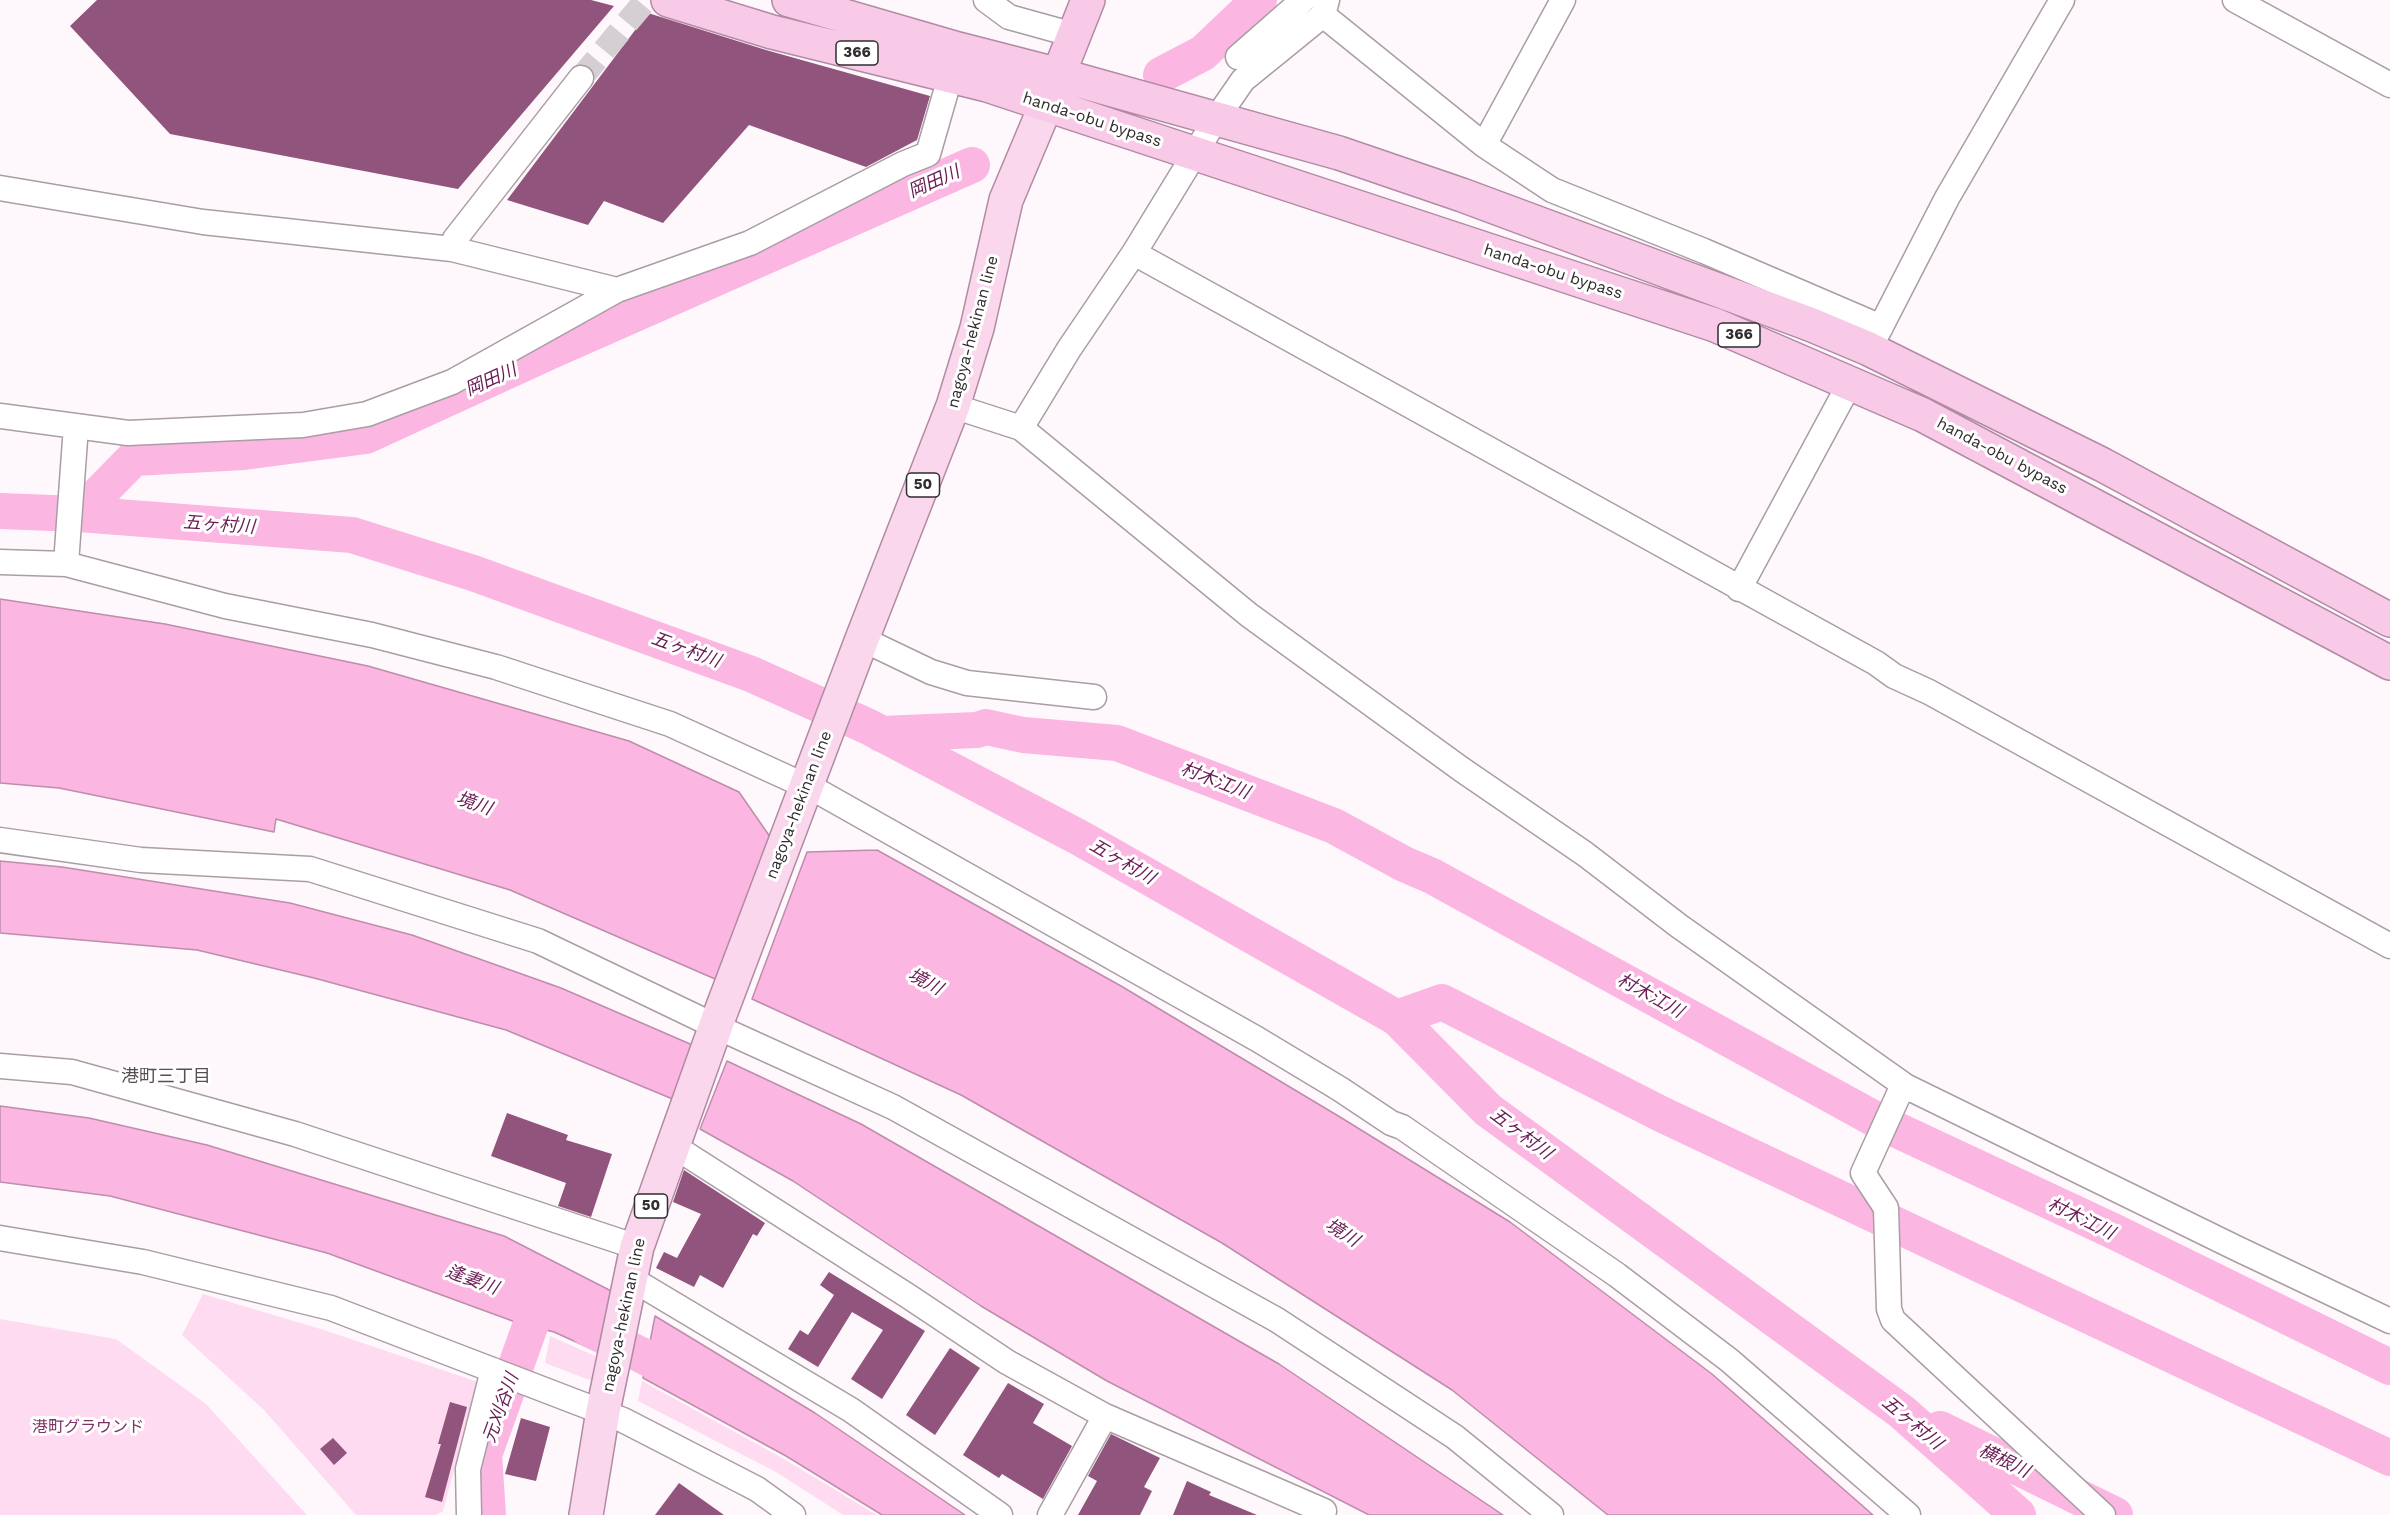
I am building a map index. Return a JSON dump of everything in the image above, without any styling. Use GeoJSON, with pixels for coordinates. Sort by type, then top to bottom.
{"type":"FeatureCollection","features":[{"type":"Feature","properties":{"kind":"highway","name":"handa-obu bypass"},"geometry":{"type":"LineString","coordinates":[[668,0],[772,32],[954,63],[1059,75],[1339,153],[1462,195],[1812,325],[1875,338],[2103,465],[2390,620]]}},
{"type":"Feature","properties":{"kind":"highway","name":"handa-obu bypass"},"geometry":{"type":"LineString","coordinates":[[789,0],[954,63],[987,85],[1715,325],[1923,415],[2390,663]]}},
{"type":"Feature","properties":{"kind":"highway"},"geometry":{"type":"LineString","coordinates":[[1046,105],[1088,0]]}},
{"type":"Feature","properties":{"kind":"main road","name":"nagoya-hekinan line"},"geometry":{"type":"LineString","coordinates":[[586,1515],[593,1407],[637,1247],[715,1026],[862,639],[954,406],[977,328],[1006,200],[1046,105]]}},
{"type":"Feature","properties":{"kind":"street"},"geometry":{"type":"LineString","coordinates":[[986,0],[1009,17],[1074,35]]}},
{"type":"Feature","properties":{"kind":"street"},"geometry":{"type":"LineString","coordinates":[[1238,57],[1303,0]]}},
{"type":"Feature","properties":{"kind":"street"},"geometry":{"type":"LineString","coordinates":[[1484,145],[1563,0]]}},
{"type":"Feature","properties":{"kind":"street"},"geometry":{"type":"LineString","coordinates":[[1021,428],[1069,349],[1134,253],[1216,119],[1243,80],[1325,8],[1484,145],[1552,190],[1704,251],[1875,338],[1947,198],[2062,0]]}},
{"type":"Feature","properties":{"kind":"street"},"geometry":{"type":"LineString","coordinates":[[2235,0],[2390,85]]}},
{"type":"Feature","properties":{"kind":"street"},"geometry":{"type":"LineString","coordinates":[[0,416],[75,429],[128,433],[303,425],[367,414],[452,382],[617,290],[750,243],[903,164],[928,154],[954,63]]}},
{"type":"Feature","properties":{"kind":"street"},"geometry":{"type":"LineString","coordinates":[[452,249],[454,239],[581,78]]}},
{"type":"Feature","properties":{"kind":"street"},"geometry":{"type":"LineString","coordinates":[[0,188],[203,222],[452,249],[617,290]]}},
{"type":"Feature","properties":{"kind":"street"},"geometry":{"type":"LineString","coordinates":[[1134,253],[1739,589],[2388,940]]}},
{"type":"Feature","properties":{"kind":"street"},"geometry":{"type":"LineString","coordinates":[[1739,589],[1850,383]]}},
{"type":"Feature","properties":{"kind":"street"},"geometry":{"type":"LineString","coordinates":[[954,406],[1021,428],[1250,615],[1461,769],[1585,854],[1679,926],[1911,1090]]}},
{"type":"Feature","properties":{"kind":"street"},"geometry":{"type":"LineString","coordinates":[[66,561],[75,429]]}},
{"type":"Feature","properties":{"kind":"street"},"geometry":{"type":"LineString","coordinates":[[0,562],[66,561],[225,606],[372,635],[496,667],[670,724],[806,785],[1257,1039],[1448,1158],[1617,1275],[1729,1360],[1908,1515]]}},
{"type":"Feature","properties":{"kind":"street"},"geometry":{"type":"LineString","coordinates":[[862,639],[931,672],[967,683],[1094,697]]}},
{"type":"Feature","properties":{"kind":"street"},"geometry":{"type":"LineString","coordinates":[[0,840],[141,860],[310,869],[538,941],[715,1026],[893,1107],[1277,1320],[1455,1437],[1551,1515]]}},
{"type":"Feature","properties":{"kind":"street"},"geometry":{"type":"LineString","coordinates":[[0,1066],[72,1072],[295,1134],[637,1247]]}},
{"type":"Feature","properties":{"kind":"street"},"geometry":{"type":"LineString","coordinates":[[2103,1515],[1893,1320],[1889,1309],[1886,1208],[1863,1173],[1903,1085],[2390,1321]]}},
{"type":"Feature","properties":{"kind":"street"},"geometry":{"type":"LineString","coordinates":[[674,1140],[1007,1362],[1106,1416],[1324,1511]]}},
{"type":"Feature","properties":{"kind":"street"},"geometry":{"type":"LineString","coordinates":[[0,1238],[142,1262],[331,1308],[593,1407],[654,1434],[757,1489],[793,1515]]}},
{"type":"Feature","properties":{"kind":"street"},"geometry":{"type":"LineString","coordinates":[[630,1278],[851,1410],[1000,1515]]}},
{"type":"Feature","properties":{"kind":"street"},"geometry":{"type":"LineString","coordinates":[[469,1515],[468,1469],[494,1370]]}},
{"type":"Feature","properties":{"kind":"street"},"geometry":{"type":"LineString","coordinates":[[1050,1515],[1106,1416]]}},
{"type":"Feature","properties":{"kind":"green space"},"geometry":{"type":"Polygon","coordinates":[[[203,1294],[324,1330],[478,1382],[443,1511],[436,1515],[356,1515],[264,1410],[182,1335],[203,1294]]]}},
{"type":"Feature","properties":{"kind":"green space","name":"港町グラウンド"},"geometry":{"type":"Polygon","coordinates":[[[0,1319],[116,1339],[206,1404],[307,1515],[0,1515],[0,1319]]]}},
{"type":"Feature","properties":{"kind":"green space"},"geometry":{"type":"Polygon","coordinates":[[[550,1336],[611,1363],[605,1386],[545,1363],[550,1336]]]}},
{"type":"Feature","properties":{"kind":"green space"},"geometry":{"type":"Polygon","coordinates":[[[642,1381],[784,1459],[877,1515],[843,1515],[776,1472],[638,1401],[642,1381]]]}},
{"type":"Feature","properties":{"kind":"water","name":"境川"},"geometry":{"type":"Polygon","coordinates":[[[0,599],[165,624],[368,666],[629,741],[739,792],[775,844],[722,982],[510,890],[276,819],[274,832],[59,788],[0,783],[0,599]]]}},
{"type":"Feature","properties":{"kind":"water","name":"境川"},"geometry":{"type":"Polygon","coordinates":[[[877,850],[1121,986],[1510,1222],[1712,1374],[1873,1515],[1608,1515],[1452,1390],[1222,1243],[961,1095],[752,999],[807,852],[877,850]]]}},
{"type":"Feature","properties":{"kind":"water"},"geometry":{"type":"Polygon","coordinates":[[[0,861],[62,867],[290,903],[412,935],[561,988],[697,1047],[675,1100],[506,1030],[314,978],[197,950],[0,933],[0,861]]]}},
{"type":"Feature","properties":{"kind":"water"},"geometry":{"type":"Polygon","coordinates":[[[727,1061],[861,1124],[1279,1364],[1503,1515],[1369,1515],[1107,1381],[981,1306],[793,1181],[700,1129],[727,1061]]]}},
{"type":"Feature","properties":{"kind":"water"},"geometry":{"type":"Polygon","coordinates":[[[0,1106],[89,1118],[207,1145],[504,1236],[619,1295],[607,1356],[554,1332],[518,1323],[327,1253],[110,1196],[0,1182],[0,1106]]]}},
{"type":"Feature","properties":{"kind":"water"},"geometry":{"type":"Polygon","coordinates":[[[655,1316],[815,1413],[965,1515],[882,1515],[786,1456],[643,1378],[655,1316]]]}},
{"type":"Feature","properties":{"kind":"building"},"geometry":{"type":"Polygon","coordinates":[[[97,0],[591,0],[614,6],[458,189],[170,134],[70,26],[97,0]]]}},
{"type":"Feature","properties":{"kind":"building"},"geometry":{"type":"Polygon","coordinates":[[[648,13],[766,50],[930,96],[917,140],[866,167],[749,125],[663,223],[604,201],[588,225],[507,200],[648,13]]]}},
{"type":"Feature","properties":{"kind":"building"},"geometry":{"type":"Polygon","coordinates":[[[507,1113],[568,1135],[566,1140],[612,1154],[591,1217],[558,1206],[566,1183],[491,1156],[507,1113]]]}},
{"type":"Feature","properties":{"kind":"building"},"geometry":{"type":"Polygon","coordinates":[[[684,1170],[765,1223],[757,1236],[753,1234],[723,1288],[700,1275],[694,1287],[656,1268],[664,1252],[677,1258],[701,1214],[673,1202],[684,1170]]]}},
{"type":"Feature","properties":{"kind":"building"},"geometry":{"type":"Polygon","coordinates":[[[829,1272],[925,1331],[882,1399],[851,1379],[883,1330],[852,1312],[818,1367],[788,1349],[800,1330],[808,1335],[834,1295],[820,1285],[829,1272]]]}},
{"type":"Feature","properties":{"kind":"building"},"geometry":{"type":"Polygon","coordinates":[[[950,1348],[980,1368],[935,1435],[906,1415],[950,1348]]]}},
{"type":"Feature","properties":{"kind":"building"},"geometry":{"type":"Polygon","coordinates":[[[1008,1383],[1044,1404],[1033,1423],[1072,1446],[1043,1499],[1002,1474],[999,1478],[963,1455],[1008,1383]]]}},
{"type":"Feature","properties":{"kind":"building"},"geometry":{"type":"Polygon","coordinates":[[[450,1402],[467,1407],[442,1502],[425,1497],[441,1444],[438,1444],[450,1402]]]}},
{"type":"Feature","properties":{"kind":"building"},"geometry":{"type":"Polygon","coordinates":[[[521,1418],[550,1427],[536,1481],[505,1474],[521,1418]]]}},
{"type":"Feature","properties":{"kind":"building"},"geometry":{"type":"Polygon","coordinates":[[[1111,1434],[1160,1458],[1144,1487],[1152,1491],[1140,1515],[1078,1515],[1097,1481],[1088,1476],[1111,1434]]]}},
{"type":"Feature","properties":{"kind":"building"},"geometry":{"type":"Polygon","coordinates":[[[333,1438],[347,1453],[334,1465],[320,1449],[333,1438]]]}},
{"type":"Feature","properties":{"kind":"building"},"geometry":{"type":"Polygon","coordinates":[[[1187,1481],[1211,1492],[1209,1495],[1257,1515],[1173,1515],[1187,1481]]]}},
{"type":"Feature","properties":{"kind":"building"},"geometry":{"type":"Polygon","coordinates":[[[679,1483],[724,1515],[655,1515],[679,1483]]]}},
{"type":"Feature","properties":{"kind":"waterway","name":"岡田川"},"geometry":{"type":"LineString","coordinates":[[1161,75],[1203,53],[1259,0]]}},
{"type":"Feature","properties":{"kind":"waterway","name":"岡田川"},"geometry":{"type":"LineString","coordinates":[[79,514],[134,458],[244,452],[366,436],[549,352],[972,165]]}},
{"type":"Feature","properties":{"kind":"waterway","name":"五ヶ村川"},"geometry":{"type":"LineString","coordinates":[[0,511],[79,514],[352,535],[473,573],[751,674],[869,727],[1080,838],[1397,1018],[1488,1110],[1902,1412],[2018,1515]]}},
{"type":"Feature","properties":{"kind":"waterway","name":"村木江川"},"geometry":{"type":"LineString","coordinates":[[881,734],[977,730],[986,727],[1023,735],[1117,743],[1334,826],[1404,864],[1432,876],[1882,1123],[2113,1231],[2390,1367]]}},
{"type":"Feature","properties":{"kind":"waterway"},"geometry":{"type":"LineString","coordinates":[[1397,1018],[1442,1002],[1661,1114],[2390,1458]]}},
{"type":"Feature","properties":{"kind":"waterway","name":"元刈谷川"},"geometry":{"type":"LineString","coordinates":[[488,1515],[484,1455],[538,1304]]}},
{"type":"Feature","properties":{"kind":"waterway","name":"逢妻川"},"geometry":{"type":"LineString","coordinates":[[587,1328],[691,1380]]}},
{"type":"Feature","properties":{"kind":"waterway","name":"横根川"},"geometry":{"type":"LineString","coordinates":[[1940,1429],[2115,1515]]}},
{"type":"Feature","properties":{"kind":"tunnel"},"geometry":{"type":"LineString","coordinates":[[581,78],[646,0]]}},
{"type":"Feature","properties":{"kind":"district","name":"港町三丁目"},"geometry":{"type":"Point","coordinates":[166,1077]}}]}
